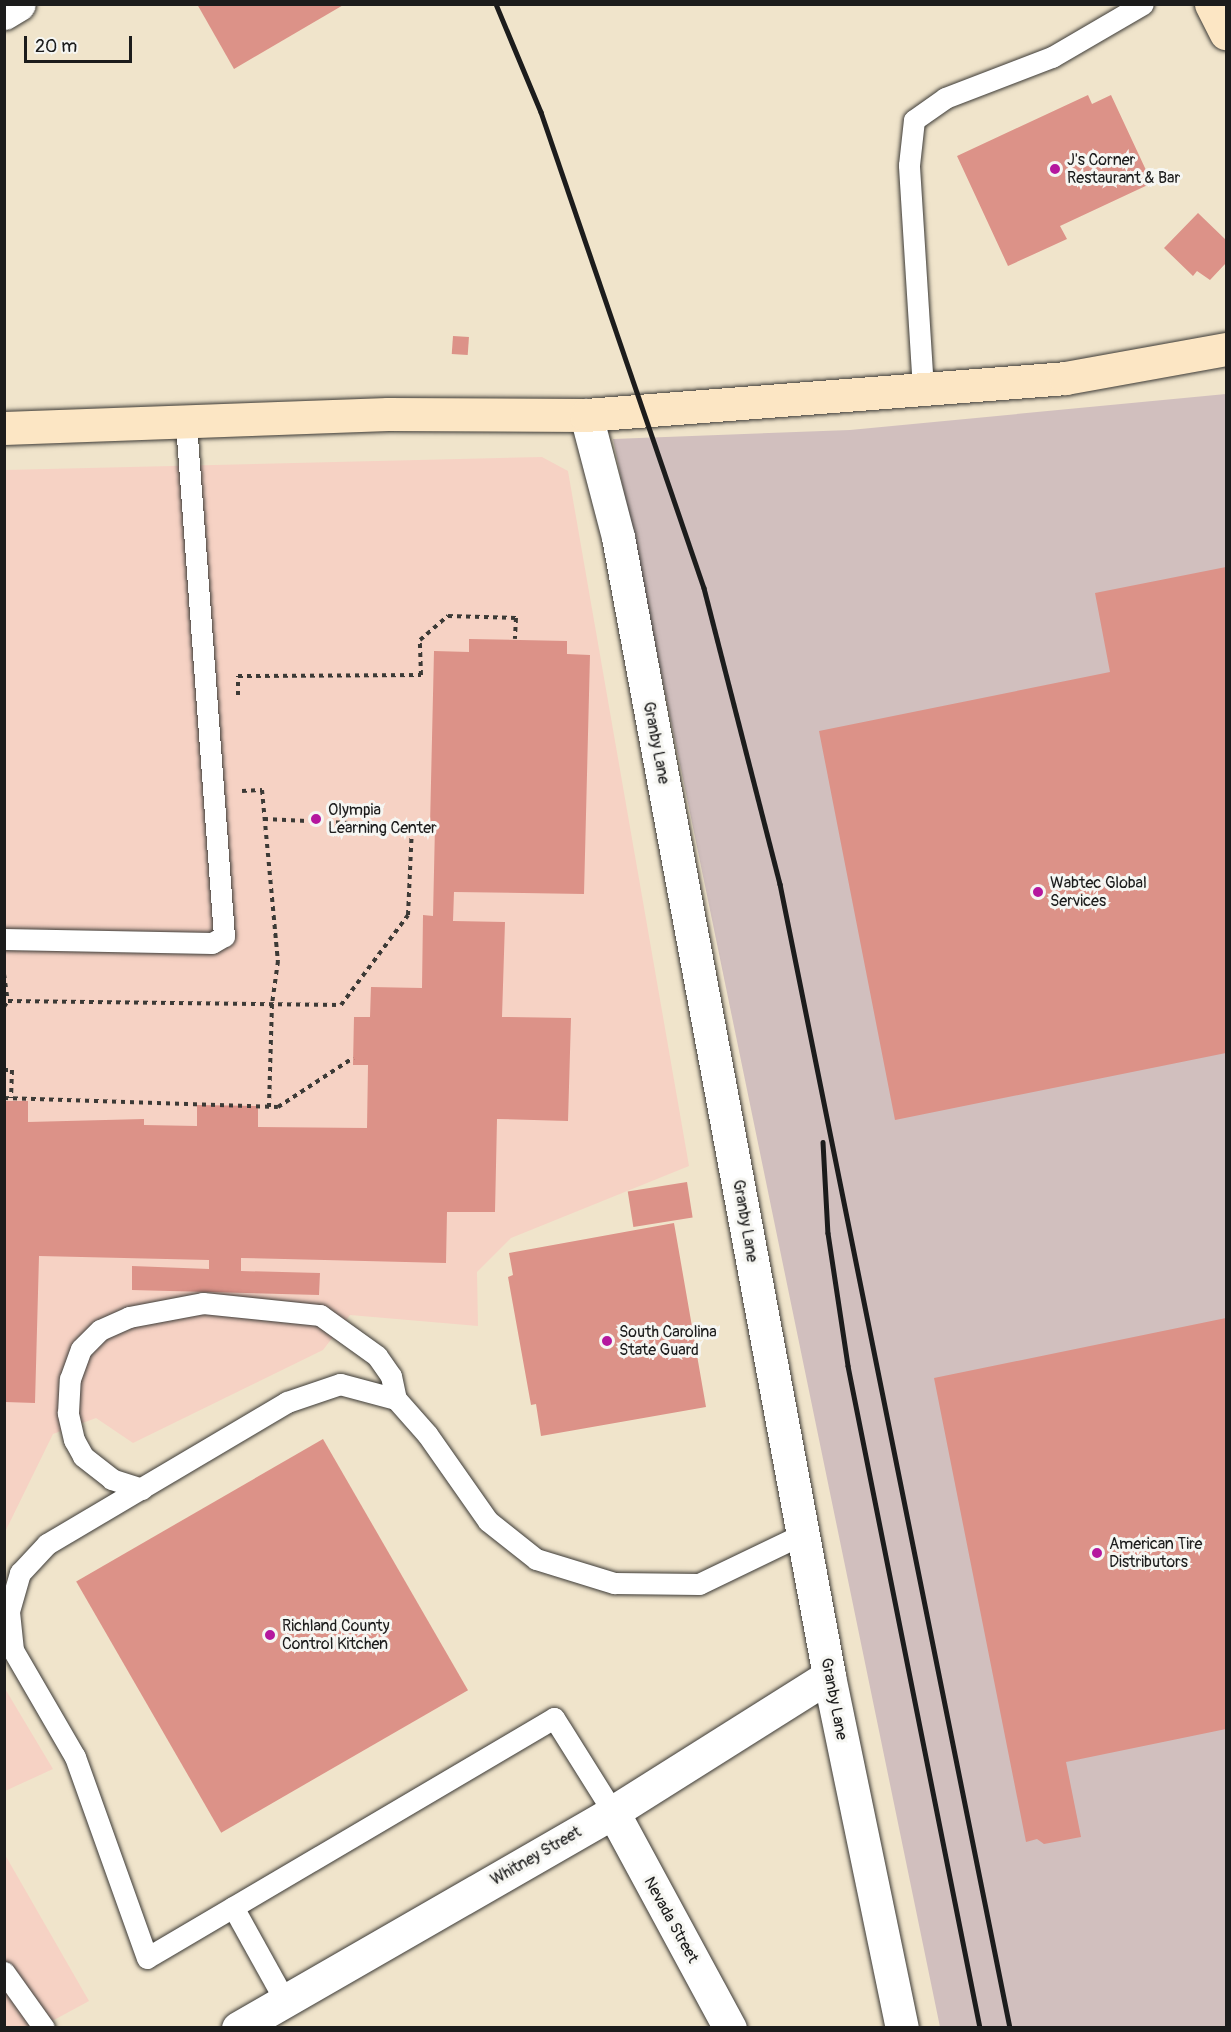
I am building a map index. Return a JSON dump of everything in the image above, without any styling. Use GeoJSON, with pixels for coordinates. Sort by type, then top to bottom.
{"type":"FeatureCollection","features":[{"type":"Feature","properties":{"kind":"main road"},"geometry":{"type":"LineString","coordinates":[[1210,4],[1227,33]]}},
{"type":"Feature","properties":{"kind":"main road"},"geometry":{"type":"LineString","coordinates":[[4,428],[186,424],[388,414],[586,415],[1065,378],[1227,349]]}},
{"type":"Feature","properties":{"kind":"street"},"geometry":{"type":"LineString","coordinates":[[4,13],[19,4]]}},
{"type":"Feature","properties":{"kind":"street","name":"Granby Lane"},"geometry":{"type":"LineString","coordinates":[[586,415],[618,537],[829,1676],[902,2028]]}},
{"type":"Feature","properties":{"kind":"street","name":"Whitney Street"},"geometry":{"type":"LineString","coordinates":[[238,2028],[613,1812],[829,1676]]}},
{"type":"Feature","properties":{"kind":"street","name":"Nevada Street"},"geometry":{"type":"LineString","coordinates":[[613,1812],[730,2028]]}},
{"type":"Feature","properties":{"kind":"lane"},"geometry":{"type":"LineString","coordinates":[[923,389],[909,165],[914,120],[945,98],[1052,57],[1143,4]]}},
{"type":"Feature","properties":{"kind":"lane"},"geometry":{"type":"LineString","coordinates":[[4,939],[212,943],[224,936],[186,424]]}},
{"type":"Feature","properties":{"kind":"lane"},"geometry":{"type":"LineString","coordinates":[[142,1489],[112,1479],[83,1456],[74,1440],[68,1413],[70,1379],[81,1349],[100,1330],[129,1317],[203,1303],[320,1315],[377,1356],[391,1376],[396,1399],[488,1521],[536,1559],[614,1583],[699,1584],[803,1534]]}},
{"type":"Feature","properties":{"kind":"lane"},"geometry":{"type":"LineString","coordinates":[[396,1399],[340,1384],[287,1402],[47,1544],[20,1574],[9,1611],[13,1650],[75,1757],[147,1958],[554,1718],[613,1812]]}},
{"type":"Feature","properties":{"kind":"lane"},"geometry":{"type":"LineString","coordinates":[[233,1907],[285,2001]]}},
{"type":"Feature","properties":{"kind":"lane"},"geometry":{"type":"LineString","coordinates":[[4,1972],[44,2028]]}},
{"type":"Feature","properties":{"kind":"path"},"geometry":{"type":"LineString","coordinates":[[238,699],[238,676],[421,675],[420,640],[448,616],[516,618],[515,639]]}},
{"type":"Feature","properties":{"kind":"path"},"geometry":{"type":"LineString","coordinates":[[238,780],[238,792],[262,790],[265,819],[278,961],[272,1004],[269,1107]]}},
{"type":"Feature","properties":{"kind":"path"},"geometry":{"type":"LineString","coordinates":[[8,1001],[341,1005],[408,915],[412,826],[265,819]]}},
{"type":"Feature","properties":{"kind":"path"},"geometry":{"type":"LineString","coordinates":[[4,974],[8,1001],[4,1007]]}},
{"type":"Feature","properties":{"kind":"path"},"geometry":{"type":"LineString","coordinates":[[4,1098],[278,1107],[353,1058]]}},
{"type":"Feature","properties":{"kind":"path"},"geometry":{"type":"LineString","coordinates":[[4,1070],[12,1070],[11,1098]]}},
{"type":"Feature","properties":{"kind":"shaded area"},"geometry":{"type":"Polygon","coordinates":[[[1226,394],[1226,2027],[940,2027],[613,439],[850,430],[1226,394]]]}},
{"type":"Feature","properties":{"kind":"shaded area","name":"Olympia Learning Center"},"geometry":{"type":"Polygon","coordinates":[[[542,457],[568,471],[689,1166],[511,1238],[477,1272],[478,1326],[350,1315],[323,1350],[133,1443],[96,1418],[53,1434],[5,1532],[5,470],[542,457]]]}},
{"type":"Feature","properties":{"kind":"shaded area"},"geometry":{"type":"Polygon","coordinates":[[[4,1687],[53,1769],[5,1791],[4,1791],[4,1687]]]}},
{"type":"Feature","properties":{"kind":"shaded area"},"geometry":{"type":"Polygon","coordinates":[[[4,1853],[89,2001],[41,2027],[5,2027],[4,1853]]]}},
{"type":"Feature","properties":{"kind":"building"},"geometry":{"type":"Polygon","coordinates":[[[197,4],[345,4],[234,69],[197,4]]]}},
{"type":"Feature","properties":{"kind":"building","name":"J's Corner Restaurant & Bar"},"geometry":{"type":"Polygon","coordinates":[[[1088,95],[1092,104],[1111,95],[1152,183],[1060,226],[1067,239],[1008,266],[957,156],[1088,95]]]}},
{"type":"Feature","properties":{"kind":"building"},"geometry":{"type":"Polygon","coordinates":[[[1198,213],[1226,240],[1226,263],[1210,280],[1197,271],[1193,276],[1164,248],[1198,213]]]}},
{"type":"Feature","properties":{"kind":"building"},"geometry":{"type":"Polygon","coordinates":[[[453,336],[469,337],[468,355],[452,354],[453,336]]]}},
{"type":"Feature","properties":{"kind":"building","name":"Wabtec Global Services"},"geometry":{"type":"Polygon","coordinates":[[[1226,567],[1226,1053],[895,1120],[819,731],[1110,672],[1095,593],[1226,567]]]}},
{"type":"Feature","properties":{"kind":"building"},"geometry":{"type":"Polygon","coordinates":[[[469,639],[567,641],[567,654],[590,655],[584,894],[454,892],[453,921],[505,922],[502,1017],[571,1018],[568,1121],[497,1119],[495,1212],[447,1212],[446,1263],[241,1258],[241,1271],[320,1273],[319,1295],[132,1290],[132,1266],[209,1269],[209,1260],[39,1256],[35,1403],[5,1402],[5,1101],[28,1101],[28,1122],[144,1119],[144,1125],[197,1126],[197,1105],[258,1106],[258,1127],[367,1128],[368,1065],[353,1065],[354,1017],[370,1017],[371,987],[422,988],[423,915],[433,916],[435,826],[430,826],[434,651],[469,652],[469,639]]]}},
{"type":"Feature","properties":{"kind":"building"},"geometry":{"type":"Polygon","coordinates":[[[687,1182],[693,1218],[633,1227],[628,1191],[687,1182]]]}},
{"type":"Feature","properties":{"kind":"building","name":"South Carolina State Guard"},"geometry":{"type":"Polygon","coordinates":[[[674,1223],[706,1407],[541,1436],[536,1404],[531,1405],[508,1277],[513,1275],[509,1253],[674,1223]]]}},
{"type":"Feature","properties":{"kind":"building","name":"American Tire Distributors"},"geometry":{"type":"Polygon","coordinates":[[[1226,1318],[1226,1729],[1066,1762],[1081,1837],[1044,1844],[1037,1839],[1026,1842],[934,1378],[1226,1318]]]}},
{"type":"Feature","properties":{"kind":"building","name":"Richland County Control Kitchen"},"geometry":{"type":"Polygon","coordinates":[[[323,1439],[468,1690],[221,1833],[76,1582],[323,1439]]]}},
{"type":"Feature","properties":{"kind":"railway"},"geometry":{"type":"LineString","coordinates":[[496,4],[541,112],[704,588],[780,884],[1010,2028]]}},
{"type":"Feature","properties":{"kind":"railway"},"geometry":{"type":"LineString","coordinates":[[823,1142],[828,1233],[848,1366],[980,2028]]}},
{"type":"Feature","properties":{"kind":"place","name":"J's Corner Restaurant & Bar"},"geometry":{"type":"Point","coordinates":[1055,169]}},
{"type":"Feature","properties":{"kind":"place","name":"Olympia Learning Center"},"geometry":{"type":"Point","coordinates":[316,819]}},
{"type":"Feature","properties":{"kind":"place","name":"Wabtec Global Services"},"geometry":{"type":"Point","coordinates":[1038,892]}},
{"type":"Feature","properties":{"kind":"place","name":"South Carolina State Guard"},"geometry":{"type":"Point","coordinates":[607,1341]}},
{"type":"Feature","properties":{"kind":"place","name":"American Tire Distributors"},"geometry":{"type":"Point","coordinates":[1097,1553]}},
{"type":"Feature","properties":{"kind":"place","name":"Richland County Control Kitchen"},"geometry":{"type":"Point","coordinates":[270,1635]}}]}
